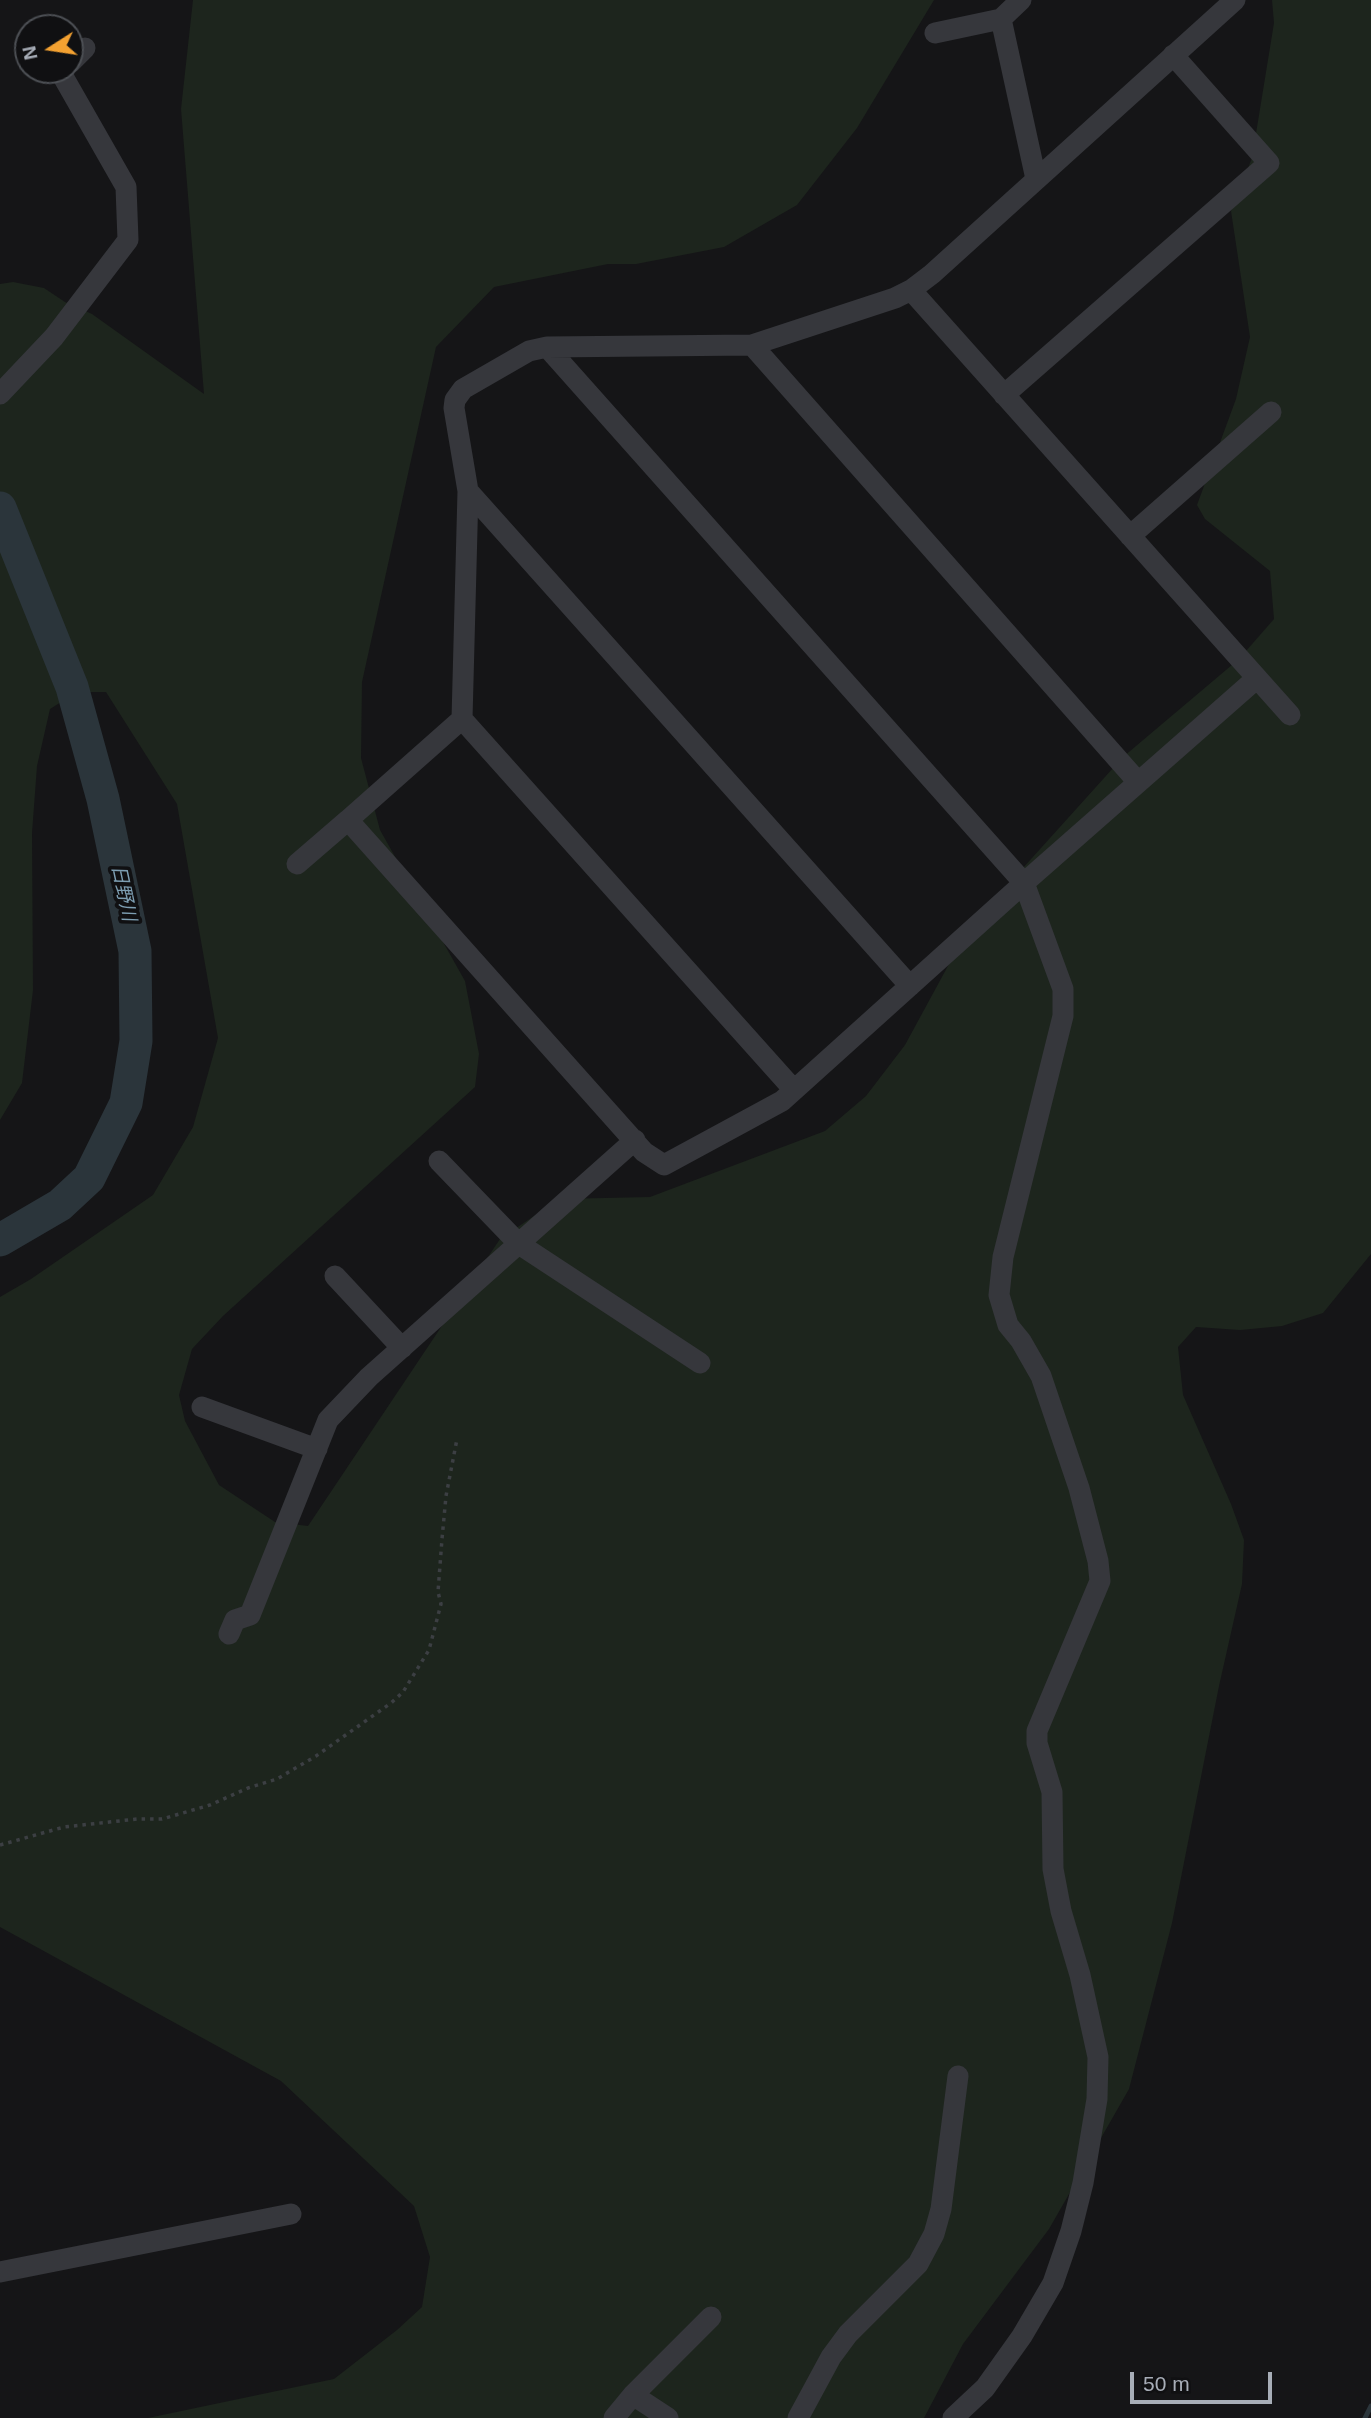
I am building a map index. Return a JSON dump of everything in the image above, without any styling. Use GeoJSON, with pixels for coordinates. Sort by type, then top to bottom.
{"type":"FeatureCollection","features":[{"type":"Feature","properties":{"kind":"street"},"geometry":{"type":"LineString","coordinates":[[935,33],[1001,19],[1021,0]]}},
{"type":"Feature","properties":{"kind":"street"},"geometry":{"type":"LineString","coordinates":[[794,1090],[462,719],[467,491],[455,400],[464,389],[528,351],[547,347],[752,345],[895,298],[911,290],[1235,0]]}},
{"type":"Feature","properties":{"kind":"street"},"geometry":{"type":"LineString","coordinates":[[1001,19],[1036,180]]}},
{"type":"Feature","properties":{"kind":"street"},"geometry":{"type":"LineString","coordinates":[[1004,395],[1269,163],[1173,55]]}},
{"type":"Feature","properties":{"kind":"street"},"geometry":{"type":"LineString","coordinates":[[0,394],[54,337],[128,240],[126,187],[67,84]]}},
{"type":"Feature","properties":{"kind":"street"},"geometry":{"type":"LineString","coordinates":[[911,290],[1290,715]]}},
{"type":"Feature","properties":{"kind":"street"},"geometry":{"type":"LineString","coordinates":[[752,345],[1138,782]]}},
{"type":"Feature","properties":{"kind":"street"},"geometry":{"type":"LineString","coordinates":[[547,347],[1024,883],[1060,977],[1064,1002],[1054,1057],[1003,1257],[999,1295],[1008,1325],[1021,1341],[1041,1376],[1079,1488],[1098,1561],[1100,1581],[1037,1731],[1037,1743],[1052,1792],[1053,1868],[1059,1901],[1080,1975],[1098,2057],[1097,2099],[1083,2183],[1071,2231],[1053,2283],[1022,2336],[985,2388],[953,2418]]}},
{"type":"Feature","properties":{"kind":"street"},"geometry":{"type":"LineString","coordinates":[[1130,536],[1271,412]]}},
{"type":"Feature","properties":{"kind":"street"},"geometry":{"type":"LineString","coordinates":[[467,491],[910,986]]}},
{"type":"Feature","properties":{"kind":"street"},"geometry":{"type":"LineString","coordinates":[[348,820],[645,1152],[664,1164],[782,1101],[1257,678]]}},
{"type":"Feature","properties":{"kind":"street"},"geometry":{"type":"LineString","coordinates":[[297,864],[462,719]]}},
{"type":"Feature","properties":{"kind":"street"},"geometry":{"type":"LineString","coordinates":[[229,1634],[235,1620],[250,1615],[328,1420],[351,1394],[635,1140]]}},
{"type":"Feature","properties":{"kind":"street"},"geometry":{"type":"LineString","coordinates":[[439,1161],[519,1244],[700,1363]]}},
{"type":"Feature","properties":{"kind":"street"},"geometry":{"type":"LineString","coordinates":[[335,1276],[402,1348]]}},
{"type":"Feature","properties":{"kind":"street"},"geometry":{"type":"LineString","coordinates":[[202,1407],[317,1449]]}},
{"type":"Feature","properties":{"kind":"street"},"geometry":{"type":"LineString","coordinates":[[798,2418],[831,2357],[848,2334],[918,2264],[934,2234],[941,2209],[958,2076]]}},
{"type":"Feature","properties":{"kind":"street"},"geometry":{"type":"LineString","coordinates":[[0,2272],[291,2214]]}},
{"type":"Feature","properties":{"kind":"street"},"geometry":{"type":"LineString","coordinates":[[614,2418],[633,2395],[711,2317]]}},
{"type":"Feature","properties":{"kind":"street"},"geometry":{"type":"LineString","coordinates":[[633,2395],[668,2418]]}},
{"type":"Feature","properties":{"kind":"path"},"geometry":{"type":"LineString","coordinates":[[0,1844],[64,1827],[162,1819],[210,1805],[248,1788],[277,1779],[316,1756],[391,1703],[403,1692],[429,1650],[441,1604],[438,1592],[446,1496],[457,1439]]}},
{"type":"Feature","properties":{"kind":"shaded area"},"geometry":{"type":"Polygon","coordinates":[[[193,0],[934,0],[857,128],[797,205],[724,247],[636,264],[608,264],[494,287],[436,347],[362,682],[361,758],[380,830],[465,981],[479,1054],[475,1087],[223,1316],[192,1349],[179,1395],[185,1421],[219,1485],[275,1522],[308,1526],[500,1239],[559,1199],[650,1197],[825,1131],[866,1096],[905,1045],[968,929],[1123,757],[1239,659],[1274,619],[1270,571],[1205,519],[1197,505],[1236,399],[1250,337],[1231,211],[1252,158],[1274,23],[1272,0],[1371,0],[1371,1254],[1323,1313],[1282,1326],[1240,1330],[1196,1327],[1178,1347],[1183,1395],[1244,1540],[1242,1584],[1172,1923],[1129,2089],[1049,2229],[963,2344],[924,2418],[148,2418],[334,2379],[422,2307],[430,2257],[414,2206],[281,2081],[0,1927],[0,1297],[31,1279],[153,1195],[193,1127],[218,1038],[177,804],[106,692],[77,692],[50,709],[37,766],[32,833],[33,990],[22,1083],[0,1120],[0,284],[13,282],[44,288],[65,302],[92,314],[204,394],[181,109],[193,0]]]}},
{"type":"Feature","properties":{"kind":"waterway","name":"日野川"},"geometry":{"type":"LineString","coordinates":[[0,508],[72,687],[103,799],[135,951],[136,1041],[126,1103],[89,1178],[60,1205],[0,1240]]}},
{"type":"Feature","properties":{"kind":"waterway"},"geometry":{"type":"LineString","coordinates":[[1365,2418],[1371,2406]]}}]}
